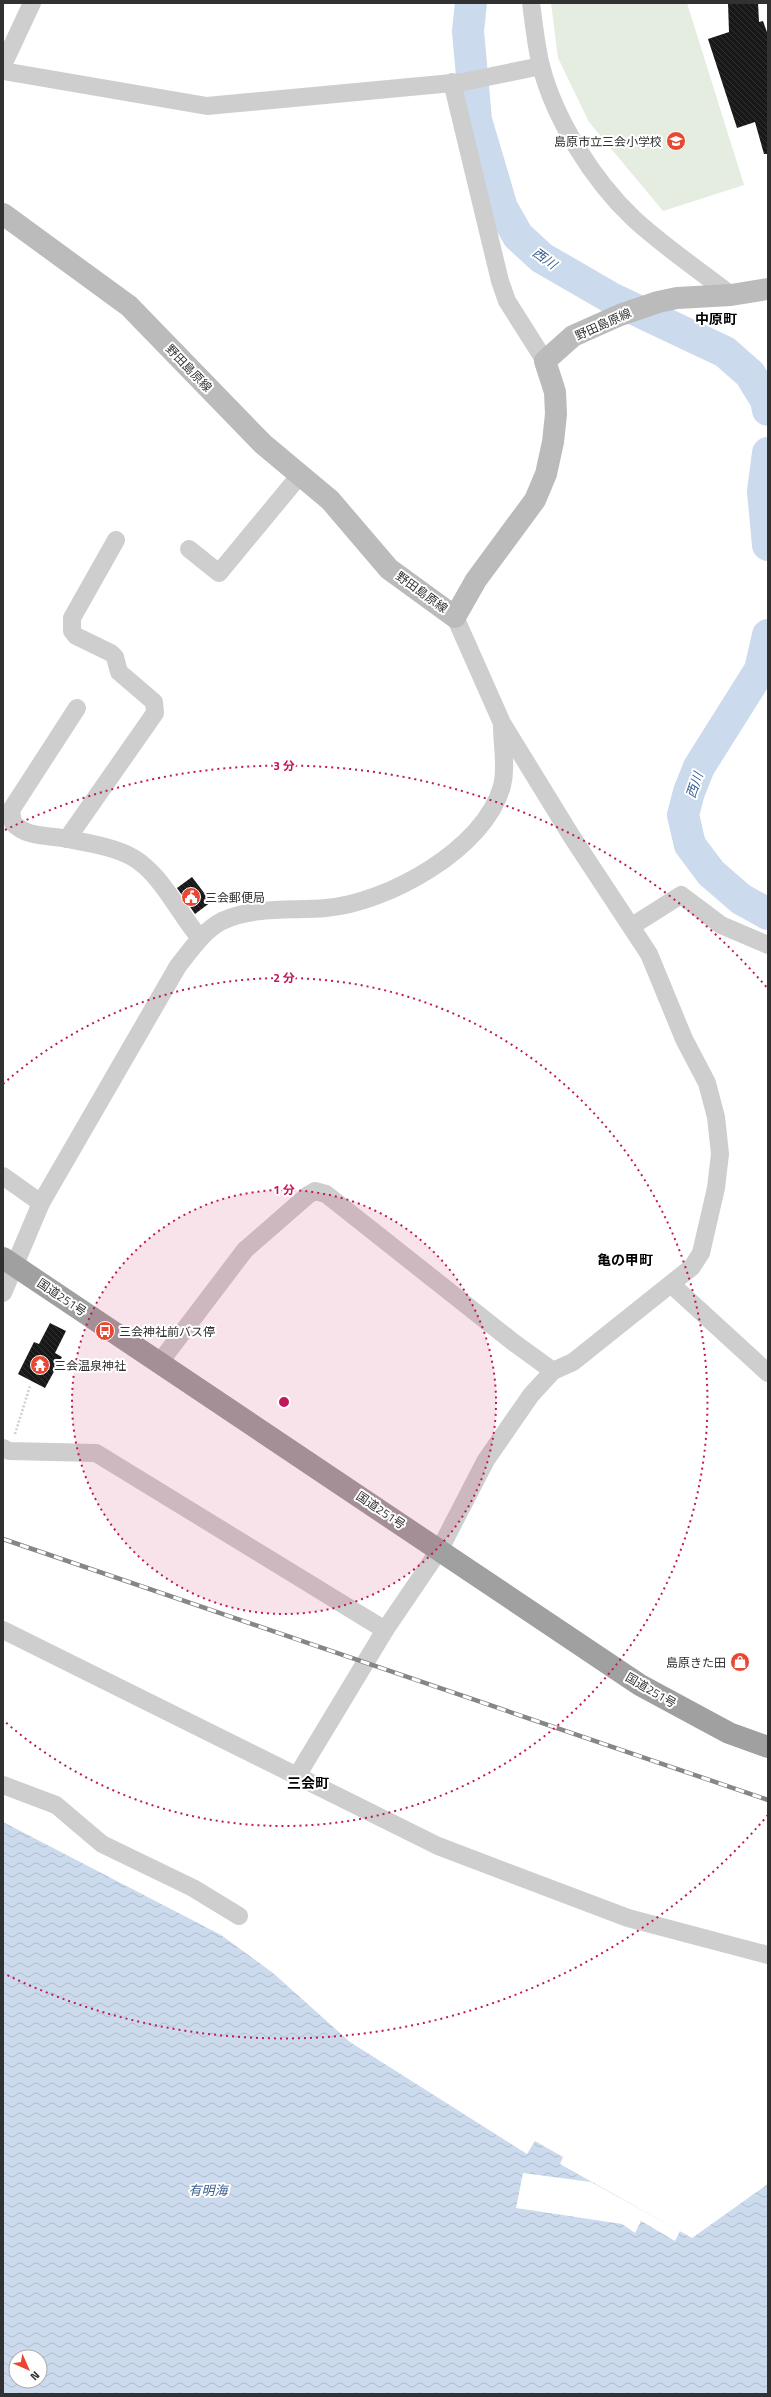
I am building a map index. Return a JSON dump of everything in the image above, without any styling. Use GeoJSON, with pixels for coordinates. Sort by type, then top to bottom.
{"type":"FeatureCollection","features":[{"type":"Feature","properties":{"kind":"highway","name":"国道251号"},"geometry":{"type":"LineString","coordinates":[[9,1261],[440,1549],[640,1685],[729,1733],[768,1747]]}},
{"type":"Feature","properties":{"kind":"main road","name":"野田島原線"},"geometry":{"type":"LineString","coordinates":[[3,214],[129,306],[263,444],[330,500],[389,569],[455,617],[476,580],[535,500],[546,474],[553,442],[556,414],[555,392],[545,361],[573,336],[620,315],[658,302],[676,298],[731,295],[768,289]]}},
{"type":"Feature","properties":{"kind":"street"},"geometry":{"type":"LineString","coordinates":[[3,65],[32,3]]}},
{"type":"Feature","properties":{"kind":"street"},"geometry":{"type":"LineString","coordinates":[[531,3],[541,66],[554,100],[579,149],[610,194],[633,218],[731,295]]}},
{"type":"Feature","properties":{"kind":"street"},"geometry":{"type":"LineString","coordinates":[[3,71],[207,106],[457,82],[491,77],[541,66]]}},
{"type":"Feature","properties":{"kind":"street"},"geometry":{"type":"LineString","coordinates":[[457,82],[500,281],[507,301],[545,361]]}},
{"type":"Feature","properties":{"kind":"street"},"geometry":{"type":"LineString","coordinates":[[189,549],[219,573],[300,475]]}},
{"type":"Feature","properties":{"kind":"street"},"geometry":{"type":"LineString","coordinates":[[67,838],[155,713],[154,702],[119,672],[115,657],[76,636],[71,625],[72,618],[116,540]]}},
{"type":"Feature","properties":{"kind":"street"},"geometry":{"type":"LineString","coordinates":[[297,1776],[385,1630],[440,1549],[486,1460],[531,1394],[553,1371],[574,1362],[672,1285],[692,1267],[701,1253],[716,1188],[720,1154],[716,1117],[707,1083],[684,1039],[649,954],[572,837],[502,723],[455,617]]}},
{"type":"Feature","properties":{"kind":"street"},"geometry":{"type":"LineString","coordinates":[[77,708],[11,810],[8,823],[27,833],[67,838],[120,852],[133,857],[156,878],[185,921],[200,938]]}},
{"type":"Feature","properties":{"kind":"street"},"geometry":{"type":"LineString","coordinates":[[3,1293],[9,1261],[41,1203],[174,973],[200,938],[221,922],[240,915],[261,911],[327,908],[351,905],[381,895],[439,864],[464,844],[485,821],[496,804],[504,774],[502,723]]}},
{"type":"Feature","properties":{"kind":"street"},"geometry":{"type":"LineString","coordinates":[[632,926],[681,895],[721,925],[768,945]]}},
{"type":"Feature","properties":{"kind":"street"},"geometry":{"type":"LineString","coordinates":[[3,1176],[41,1203]]}},
{"type":"Feature","properties":{"kind":"street"},"geometry":{"type":"LineString","coordinates":[[160,1362],[245,1250],[308,1195],[320,1191],[326,1194],[513,1342],[553,1371]]}},
{"type":"Feature","properties":{"kind":"street"},"geometry":{"type":"LineString","coordinates":[[672,1285],[768,1373]]}},
{"type":"Feature","properties":{"kind":"street"},"geometry":{"type":"LineString","coordinates":[[3,1448],[9,1451],[96,1454],[385,1630]]}},
{"type":"Feature","properties":{"kind":"street"},"geometry":{"type":"LineString","coordinates":[[3,1630],[438,1846],[620,1915],[768,1955]]}},
{"type":"Feature","properties":{"kind":"street"},"geometry":{"type":"LineString","coordinates":[[3,1785],[56,1805],[102,1844],[193,1888],[239,1916]]}},
{"type":"Feature","properties":{"kind":"path"},"geometry":{"type":"LineString","coordinates":[[16,1430],[30,1386]]}},
{"type":"Feature","properties":{"kind":"shaded area"},"geometry":{"type":"Polygon","coordinates":[[[551,3],[687,3],[744,185],[663,211],[589,122],[558,58],[551,3]]]}},
{"type":"Feature","properties":{"kind":"water","name":"有明海"},"geometry":{"type":"Polygon","coordinates":[[[3,1822],[221,1935],[273,1973],[350,2042],[527,2154],[535,2141],[563,2157],[560,2164],[692,2238],[768,2184],[768,2394],[3,2394],[3,1822]]]}},
{"type":"Feature","properties":{"kind":"pier"},"geometry":{"type":"Polygon","coordinates":[[[523,2173],[591,2182],[680,2231],[675,2241],[641,2221],[635,2233],[622,2224],[516,2208],[523,2173]]]}},
{"type":"Feature","properties":{"kind":"building"},"geometry":{"type":"Polygon","coordinates":[[[728,3],[758,3],[759,22],[763,21],[768,35],[768,154],[764,154],[755,122],[737,128],[708,39],[729,32],[728,3]]]}},
{"type":"Feature","properties":{"kind":"building","name":"三会郵便局"},"geometry":{"type":"Polygon","coordinates":[[[192,877],[211,902],[195,914],[177,888],[192,877]]]}},
{"type":"Feature","properties":{"kind":"building","name":"三会温泉神社"},"geometry":{"type":"Polygon","coordinates":[[[50,1323],[66,1331],[55,1353],[62,1357],[45,1388],[18,1374],[34,1342],[39,1344],[50,1323]]]}},
{"type":"Feature","properties":{"kind":"waterway","name":"西川"},"geometry":{"type":"LineString","coordinates":[[471,3],[468,31],[476,120],[502,208],[518,236],[542,258],[613,299],[725,352],[750,374],[766,400],[768,410]]}},
{"type":"Feature","properties":{"kind":"waterway","name":"西川"},"geometry":{"type":"LineString","coordinates":[[768,453],[763,491],[768,545]]}},
{"type":"Feature","properties":{"kind":"waterway","name":"西川"},"geometry":{"type":"LineString","coordinates":[[768,635],[760,670],[699,767],[689,792],[683,815],[690,845],[711,873],[741,899],[768,914]]}},
{"type":"Feature","properties":{"kind":"railway"},"geometry":{"type":"LineString","coordinates":[[3,1539],[768,1800]]}},
{"type":"Feature","properties":{"kind":"place","name":"島原市立三会小学校"},"geometry":{"type":"Point","coordinates":[676,141]}},
{"type":"Feature","properties":{"kind":"place","name":"三会郵便局"},"geometry":{"type":"Point","coordinates":[191,897]}},
{"type":"Feature","properties":{"kind":"place","name":"三会神社前バス停"},"geometry":{"type":"Point","coordinates":[105,1331]}},
{"type":"Feature","properties":{"kind":"place","name":"三会温泉神社"},"geometry":{"type":"Point","coordinates":[40,1365]}},
{"type":"Feature","properties":{"kind":"place","name":"島原きた田"},"geometry":{"type":"Point","coordinates":[740,1662]}},
{"type":"Feature","properties":{"kind":"district","name":"中原町"},"geometry":{"type":"Point","coordinates":[716,318]}},
{"type":"Feature","properties":{"kind":"district","name":"亀の甲町"},"geometry":{"type":"Point","coordinates":[625,1259]}},
{"type":"Feature","properties":{"kind":"district","name":"三会町"},"geometry":{"type":"Point","coordinates":[308,1782]}}]}
